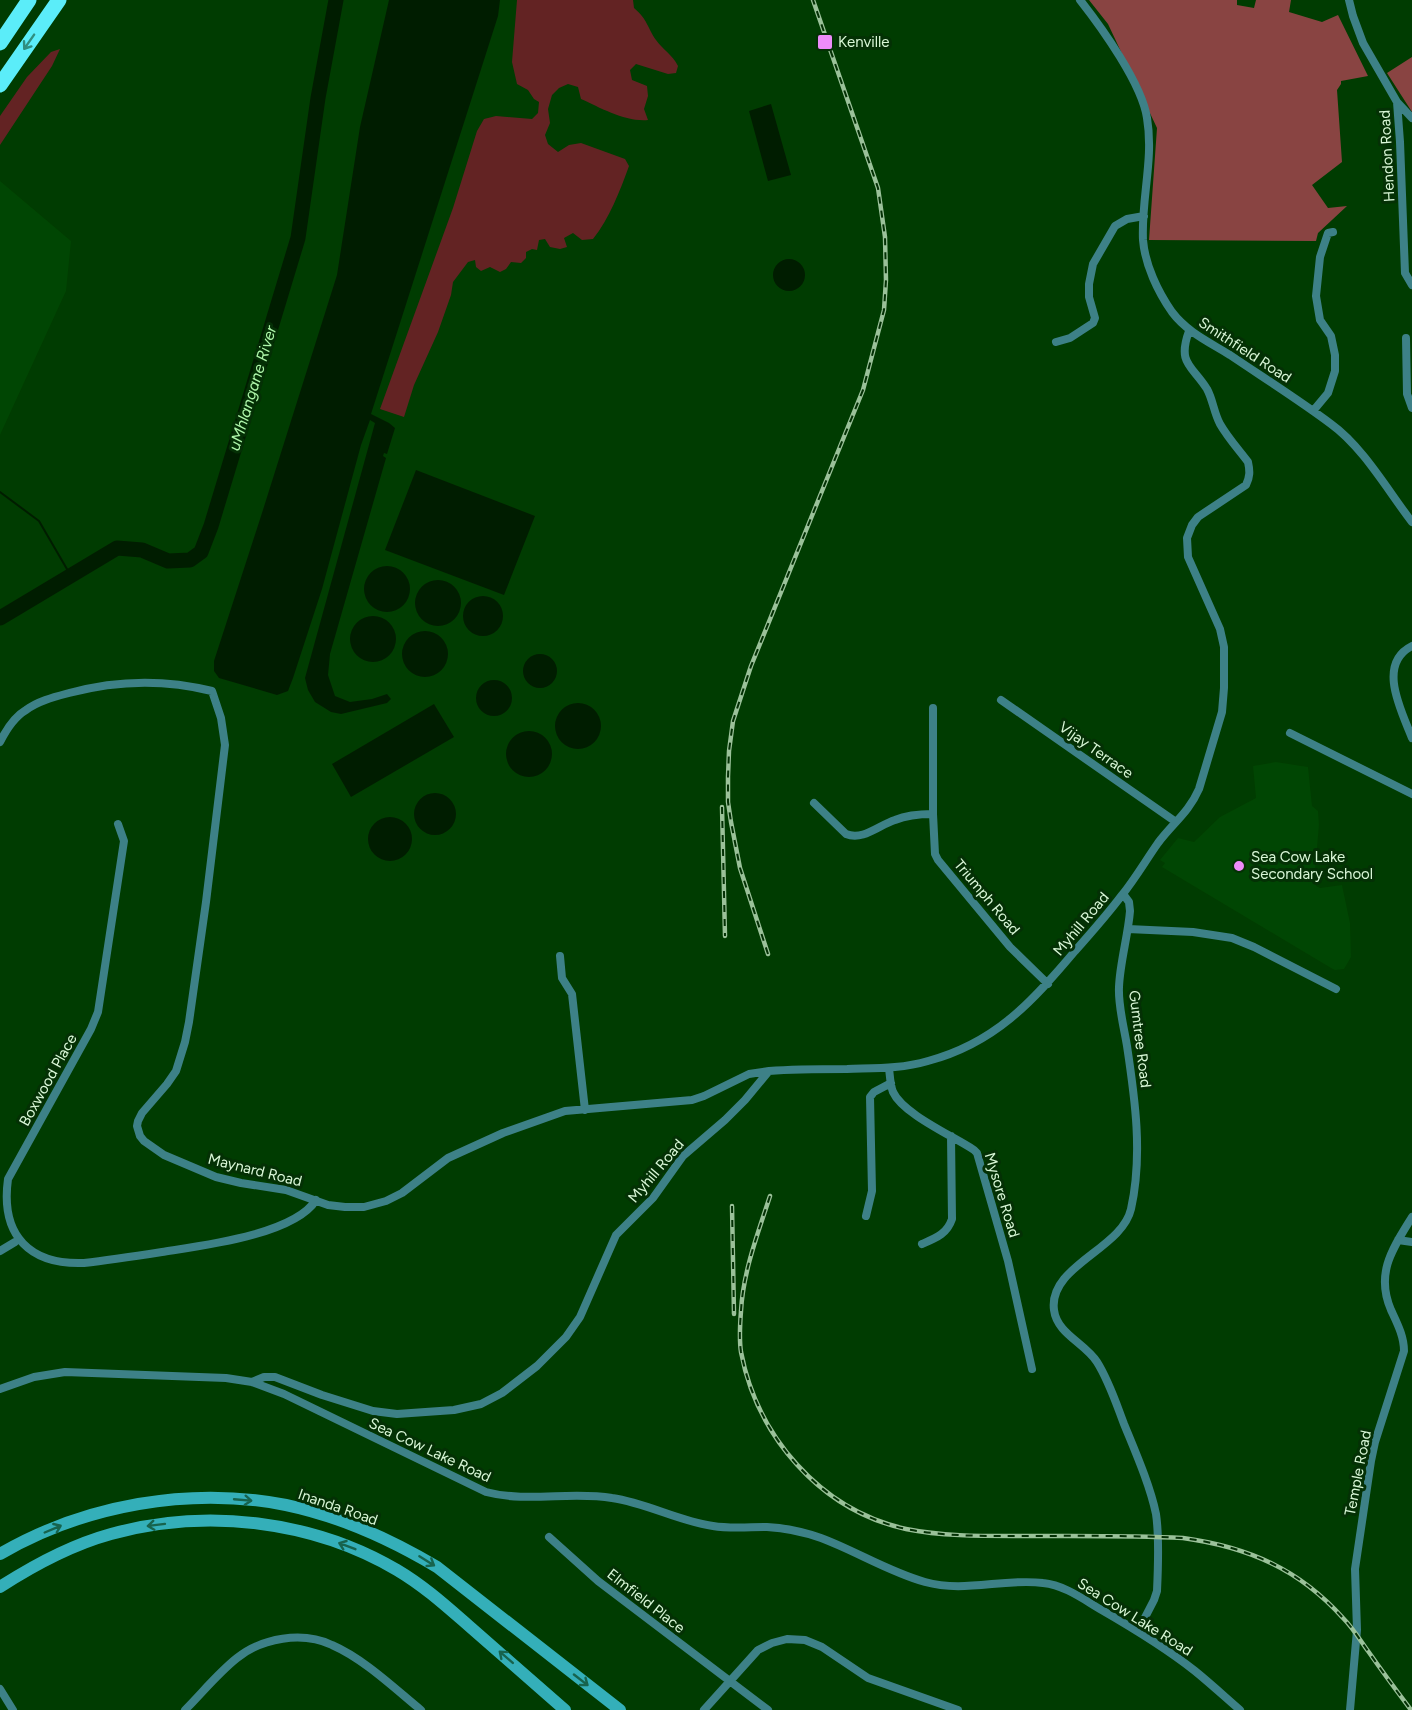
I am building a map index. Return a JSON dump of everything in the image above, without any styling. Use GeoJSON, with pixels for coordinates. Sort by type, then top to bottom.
{"type":"FeatureCollection","features":[{"type":"Feature","properties":{"kind":"highway"},"geometry":{"type":"LineString","coordinates":[[0,43],[29,0]]}},
{"type":"Feature","properties":{"kind":"highway"},"geometry":{"type":"LineString","coordinates":[[0,85],[59,0]]}},
{"type":"Feature","properties":{"kind":"main road","name":"Inanda Road"},"geometry":{"type":"LineString","coordinates":[[0,1554],[60,1526],[132,1505],[163,1500],[224,1498],[286,1505],[351,1525],[412,1552],[436,1567],[620,1710]]}},
{"type":"Feature","properties":{"kind":"main road"},"geometry":{"type":"LineString","coordinates":[[0,1587],[59,1554],[109,1534],[140,1527],[177,1522],[224,1520],[285,1528],[315,1535],[351,1548],[398,1571],[443,1603],[565,1710]]}},
{"type":"Feature","properties":{"kind":"street","name":"Smithfield Road"},"geometry":{"type":"LineString","coordinates":[[1080,0],[1092,14],[1130,74],[1147,116],[1150,158],[1143,238],[1155,282],[1172,312],[1189,331],[1313,411],[1347,438],[1412,522]]}},
{"type":"Feature","properties":{"kind":"street","name":"Hendon Road"},"geometry":{"type":"LineString","coordinates":[[1349,0],[1363,43],[1397,102],[1405,273],[1412,285]]}},
{"type":"Feature","properties":{"kind":"street"},"geometry":{"type":"LineString","coordinates":[[1397,102],[1412,118]]}},
{"type":"Feature","properties":{"kind":"street"},"geometry":{"type":"LineString","coordinates":[[1056,342],[1070,338],[1093,323],[1095,318],[1089,297],[1089,284],[1093,264],[1115,226],[1126,219],[1144,216]]}},
{"type":"Feature","properties":{"kind":"street"},"geometry":{"type":"LineString","coordinates":[[1313,411],[1328,393],[1335,371],[1335,355],[1331,336],[1320,320],[1316,296],[1320,257],[1328,233],[1333,232]]}},
{"type":"Feature","properties":{"kind":"street"},"geometry":{"type":"LineString","coordinates":[[1123,894],[1158,843],[1185,814],[1199,789],[1220,721],[1224,688],[1222,637],[1188,557],[1187,537],[1198,517],[1246,485],[1249,478],[1248,462],[1220,424],[1207,389],[1191,370],[1187,361],[1185,346],[1189,331]]}},
{"type":"Feature","properties":{"kind":"street"},"geometry":{"type":"LineString","coordinates":[[1406,338],[1407,394],[1412,408]]}},
{"type":"Feature","properties":{"kind":"street"},"geometry":{"type":"LineString","coordinates":[[1412,646],[1400,656],[1393,680],[1412,738]]}},
{"type":"Feature","properties":{"kind":"street","name":"Maynard Road"},"geometry":{"type":"LineString","coordinates":[[0,742],[17,717],[26,709],[54,697],[84,689],[117,684],[155,683],[192,686],[212,691],[221,718],[225,745],[211,867],[189,1022],[176,1071],[138,1121],[138,1132],[144,1141],[164,1155],[216,1177],[286,1190],[328,1205],[364,1207],[402,1194],[448,1158],[503,1133],[565,1112],[692,1100],[749,1074],[769,1071]]}},
{"type":"Feature","properties":{"kind":"street","name":"Vijay Terrace"},"geometry":{"type":"LineString","coordinates":[[1001,700],[1176,822]]}},
{"type":"Feature","properties":{"kind":"street","name":"Triumph Road"},"geometry":{"type":"LineString","coordinates":[[933,708],[933,849],[938,860],[1010,946],[1048,984]]}},
{"type":"Feature","properties":{"kind":"street"},"geometry":{"type":"LineString","coordinates":[[1290,733],[1412,794]]}},
{"type":"Feature","properties":{"kind":"street"},"geometry":{"type":"LineString","coordinates":[[814,803],[850,836],[861,836],[902,817],[933,814]]}},
{"type":"Feature","properties":{"kind":"street","name":"Boxwood Place"},"geometry":{"type":"LineString","coordinates":[[15,1242],[6,1227],[3,1215],[4,1190],[91,1029],[100,1005],[124,841],[118,824]]}},
{"type":"Feature","properties":{"kind":"street","name":"Myhill Road"},"geometry":{"type":"LineString","coordinates":[[252,1382],[264,1377],[275,1377],[373,1411],[397,1414],[454,1410],[480,1404],[502,1393],[537,1366],[566,1337],[580,1317],[616,1235],[653,1198],[683,1156],[745,1100],[769,1071],[889,1068],[930,1061],[976,1042],[1006,1023],[1039,994],[1123,894]]}},
{"type":"Feature","properties":{"kind":"street","name":"Gumtree Road"},"geometry":{"type":"LineString","coordinates":[[1123,894],[1130,906],[1119,987],[1137,1137],[1131,1210],[1121,1228],[1074,1268],[1064,1280],[1057,1291],[1054,1312],[1061,1326],[1090,1353],[1105,1376],[1136,1453],[1154,1506],[1157,1524],[1156,1591],[1154,1600],[1138,1631]]}},
{"type":"Feature","properties":{"kind":"street"},"geometry":{"type":"LineString","coordinates":[[1128,929],[1193,932],[1232,938],[1336,989]]}},
{"type":"Feature","properties":{"kind":"street"},"geometry":{"type":"LineString","coordinates":[[560,956],[562,978],[572,994],[585,1110]]}},
{"type":"Feature","properties":{"kind":"street","name":"Mysore Road"},"geometry":{"type":"LineString","coordinates":[[889,1068],[894,1092],[903,1104],[974,1150],[978,1157],[1008,1262],[1032,1369]]}},
{"type":"Feature","properties":{"kind":"street"},"geometry":{"type":"LineString","coordinates":[[866,1216],[872,1191],[870,1097],[874,1092],[891,1083]]}},
{"type":"Feature","properties":{"kind":"street"},"geometry":{"type":"LineString","coordinates":[[922,1244],[942,1234],[952,1219],[951,1136]]}},
{"type":"Feature","properties":{"kind":"street"},"geometry":{"type":"LineString","coordinates":[[0,1251],[15,1242],[31,1254],[54,1262],[68,1263],[103,1261],[211,1244],[244,1237],[280,1225],[308,1210],[316,1200]]}},
{"type":"Feature","properties":{"kind":"street","name":"Temple Road"},"geometry":{"type":"LineString","coordinates":[[1350,1710],[1357,1630],[1355,1569],[1371,1461],[1404,1351],[1403,1339],[1386,1298],[1384,1281],[1389,1258],[1412,1217]]}},
{"type":"Feature","properties":{"kind":"street"},"geometry":{"type":"LineString","coordinates":[[1398,1240],[1412,1242]]}},
{"type":"Feature","properties":{"kind":"street","name":"Sea Cow Lake Road"},"geometry":{"type":"LineString","coordinates":[[0,1389],[33,1377],[65,1372],[215,1378],[252,1382],[284,1394],[486,1492],[525,1498],[603,1496],[632,1502],[715,1527],[770,1527],[787,1530],[820,1538],[896,1572],[929,1583],[958,1586],[1045,1583],[1072,1593],[1138,1631],[1195,1671],[1240,1710]]}},
{"type":"Feature","properties":{"kind":"street","name":"Elmfield Place"},"geometry":{"type":"LineString","coordinates":[[549,1537],[598,1581],[768,1710]]}},
{"type":"Feature","properties":{"kind":"street"},"geometry":{"type":"LineString","coordinates":[[185,1710],[237,1658],[267,1642],[294,1638],[332,1644],[377,1675],[421,1710]]}},
{"type":"Feature","properties":{"kind":"street"},"geometry":{"type":"LineString","coordinates":[[706,1710],[758,1650],[787,1639],[805,1640],[822,1647],[868,1678],[958,1710]]}},
{"type":"Feature","properties":{"kind":"street"},"geometry":{"type":"LineString","coordinates":[[0,1689],[13,1710]]}},
{"type":"Feature","properties":{"kind":"shaded area"},"geometry":{"type":"Polygon","coordinates":[[[389,0],[500,0],[498,16],[371,414],[395,428],[387,454],[384,453],[383,456],[386,458],[330,654],[328,675],[335,696],[350,702],[387,694],[391,699],[387,703],[341,714],[331,712],[315,702],[308,690],[305,678],[375,423],[370,420],[361,445],[322,589],[288,691],[277,695],[219,678],[214,671],[214,661],[337,275],[360,127],[389,0]]]}},
{"type":"Feature","properties":{"kind":"shaded area"},"geometry":{"type":"Polygon","coordinates":[[[517,0],[633,0],[634,8],[645,20],[656,40],[678,66],[676,73],[668,74],[636,64],[630,70],[632,80],[647,86],[648,96],[644,109],[648,120],[622,117],[605,110],[581,99],[578,87],[568,84],[559,88],[552,95],[548,109],[550,123],[545,135],[548,144],[558,152],[569,145],[581,143],[625,159],[629,166],[614,204],[593,239],[582,240],[573,233],[564,238],[567,247],[560,249],[550,247],[545,239],[539,240],[537,250],[532,249],[526,252],[526,258],[521,263],[511,262],[506,269],[500,272],[490,267],[481,271],[476,267],[475,260],[468,262],[453,282],[451,295],[438,332],[414,385],[404,417],[380,409],[453,208],[477,131],[484,119],[496,116],[532,119],[538,113],[539,102],[528,90],[517,84],[512,62],[517,0]]]}},
{"type":"Feature","properties":{"kind":"shaded area"},"geometry":{"type":"Polygon","coordinates":[[[1089,0],[1237,0],[1237,5],[1254,8],[1256,0],[1291,0],[1289,12],[1322,22],[1338,15],[1368,76],[1341,81],[1337,90],[1342,162],[1312,185],[1328,208],[1347,206],[1318,233],[1316,241],[1149,240],[1157,128],[1108,24],[1089,0]]]}},
{"type":"Feature","properties":{"kind":"shaded area"},"geometry":{"type":"Polygon","coordinates":[[[60,49],[52,66],[0,145],[0,116],[27,77],[51,52],[60,49]]]}},
{"type":"Feature","properties":{"kind":"shaded area"},"geometry":{"type":"Polygon","coordinates":[[[1412,57],[1412,112],[1387,73],[1412,57]]]}},
{"type":"Feature","properties":{"kind":"shaded area"},"geometry":{"type":"Polygon","coordinates":[[[771,104],[791,175],[768,181],[749,111],[771,104]]]}},
{"type":"Feature","properties":{"kind":"shaded area"},"geometry":{"type":"Polygon","coordinates":[[[0,181],[71,241],[66,291],[0,435],[0,181]]]}},
{"type":"Feature","properties":{"kind":"shaded area"},"geometry":{"type":"Polygon","coordinates":[[[789,259],[801,263],[805,275],[801,287],[789,291],[777,287],[773,275],[777,263],[789,259]]]}},
{"type":"Feature","properties":{"kind":"shaded area"},"geometry":{"type":"Polygon","coordinates":[[[416,470],[535,516],[504,595],[385,550],[416,470]]]}},
{"type":"Feature","properties":{"kind":"shaded area"},"geometry":{"type":"Polygon","coordinates":[[[387,566],[403,573],[410,589],[403,605],[387,612],[371,605],[364,589],[371,573],[387,566]]]}},
{"type":"Feature","properties":{"kind":"shaded area"},"geometry":{"type":"Polygon","coordinates":[[[438,580],[454,587],[461,603],[454,619],[438,626],[422,619],[415,603],[422,587],[438,580]]]}},
{"type":"Feature","properties":{"kind":"shaded area"},"geometry":{"type":"Polygon","coordinates":[[[483,596],[497,602],[503,616],[497,630],[483,636],[469,630],[463,616],[469,602],[483,596]]]}},
{"type":"Feature","properties":{"kind":"shaded area"},"geometry":{"type":"Polygon","coordinates":[[[373,616],[389,623],[396,639],[389,655],[373,662],[357,655],[350,639],[357,623],[373,616]]]}},
{"type":"Feature","properties":{"kind":"shaded area"},"geometry":{"type":"Polygon","coordinates":[[[425,631],[441,638],[448,654],[441,670],[425,677],[409,670],[402,654],[409,638],[425,631]]]}},
{"type":"Feature","properties":{"kind":"shaded area"},"geometry":{"type":"Polygon","coordinates":[[[540,654],[552,659],[557,671],[552,683],[540,688],[528,683],[523,671],[528,659],[540,654]]]}},
{"type":"Feature","properties":{"kind":"shaded area"},"geometry":{"type":"Polygon","coordinates":[[[494,680],[506,686],[512,698],[506,710],[494,716],[482,710],[476,698],[482,686],[494,680]]]}},
{"type":"Feature","properties":{"kind":"shaded area"},"geometry":{"type":"Polygon","coordinates":[[[578,703],[594,710],[601,726],[594,742],[578,749],[562,742],[555,726],[562,710],[578,703]]]}},
{"type":"Feature","properties":{"kind":"shaded area"},"geometry":{"type":"Polygon","coordinates":[[[434,704],[454,737],[351,797],[332,764],[434,704]]]}},
{"type":"Feature","properties":{"kind":"shaded area"},"geometry":{"type":"Polygon","coordinates":[[[529,731],[538,732],[546,737],[551,745],[551,763],[546,771],[538,776],[529,777],[520,776],[512,771],[507,763],[506,754],[507,745],[512,737],[520,732],[529,731]]]}},
{"type":"Feature","properties":{"kind":"shaded area","name":"Sea Cow Lake Secondary School"},"geometry":{"type":"Polygon","coordinates":[[[1276,762],[1308,767],[1312,806],[1318,811],[1319,825],[1316,886],[1320,888],[1342,885],[1350,923],[1351,957],[1344,969],[1331,968],[1162,867],[1165,863],[1160,860],[1178,838],[1194,842],[1220,817],[1256,798],[1253,766],[1276,762]]]}},
{"type":"Feature","properties":{"kind":"shaded area"},"geometry":{"type":"Polygon","coordinates":[[[435,793],[443,794],[450,799],[455,806],[455,822],[450,829],[443,834],[435,835],[427,834],[420,829],[415,822],[414,814],[415,806],[420,799],[427,794],[435,793]]]}},
{"type":"Feature","properties":{"kind":"shaded area"},"geometry":{"type":"Polygon","coordinates":[[[390,817],[405,824],[412,839],[405,854],[390,861],[375,854],[368,839],[375,824],[390,817]]]}},
{"type":"Feature","properties":{"kind":"waterway","name":"uMhlangane River"},"geometry":{"type":"LineString","coordinates":[[0,618],[117,548],[142,550],[168,561],[190,560],[201,552],[211,526],[298,238],[318,98],[336,0]]}},
{"type":"Feature","properties":{"kind":"waterway"},"geometry":{"type":"LineString","coordinates":[[0,492],[39,521],[71,576]]}},
{"type":"Feature","properties":{"kind":"railway"},"geometry":{"type":"LineString","coordinates":[[768,954],[740,868],[731,822],[728,777],[733,721],[751,666],[863,390],[884,310],[886,280],[885,237],[878,188],[813,0]]}},
{"type":"Feature","properties":{"kind":"railway"},"geometry":{"type":"LineString","coordinates":[[722,807],[725,936]]}},
{"type":"Feature","properties":{"kind":"railway"},"geometry":{"type":"LineString","coordinates":[[770,1196],[752,1253],[742,1296],[741,1352],[749,1383],[761,1412],[797,1465],[820,1487],[846,1505],[875,1519],[906,1529],[973,1536],[1183,1538],[1251,1554],[1290,1574],[1309,1586],[1326,1601],[1347,1622],[1411,1710]]}},
{"type":"Feature","properties":{"kind":"railway"},"geometry":{"type":"LineString","coordinates":[[732,1206],[734,1314]]}},
{"type":"Feature","properties":{"kind":"place","name":"Kenville"},"geometry":{"type":"Point","coordinates":[825,42]}},
{"type":"Feature","properties":{"kind":"place","name":"Sea Cow Lake Secondary School"},"geometry":{"type":"Point","coordinates":[1239,866]}}]}
